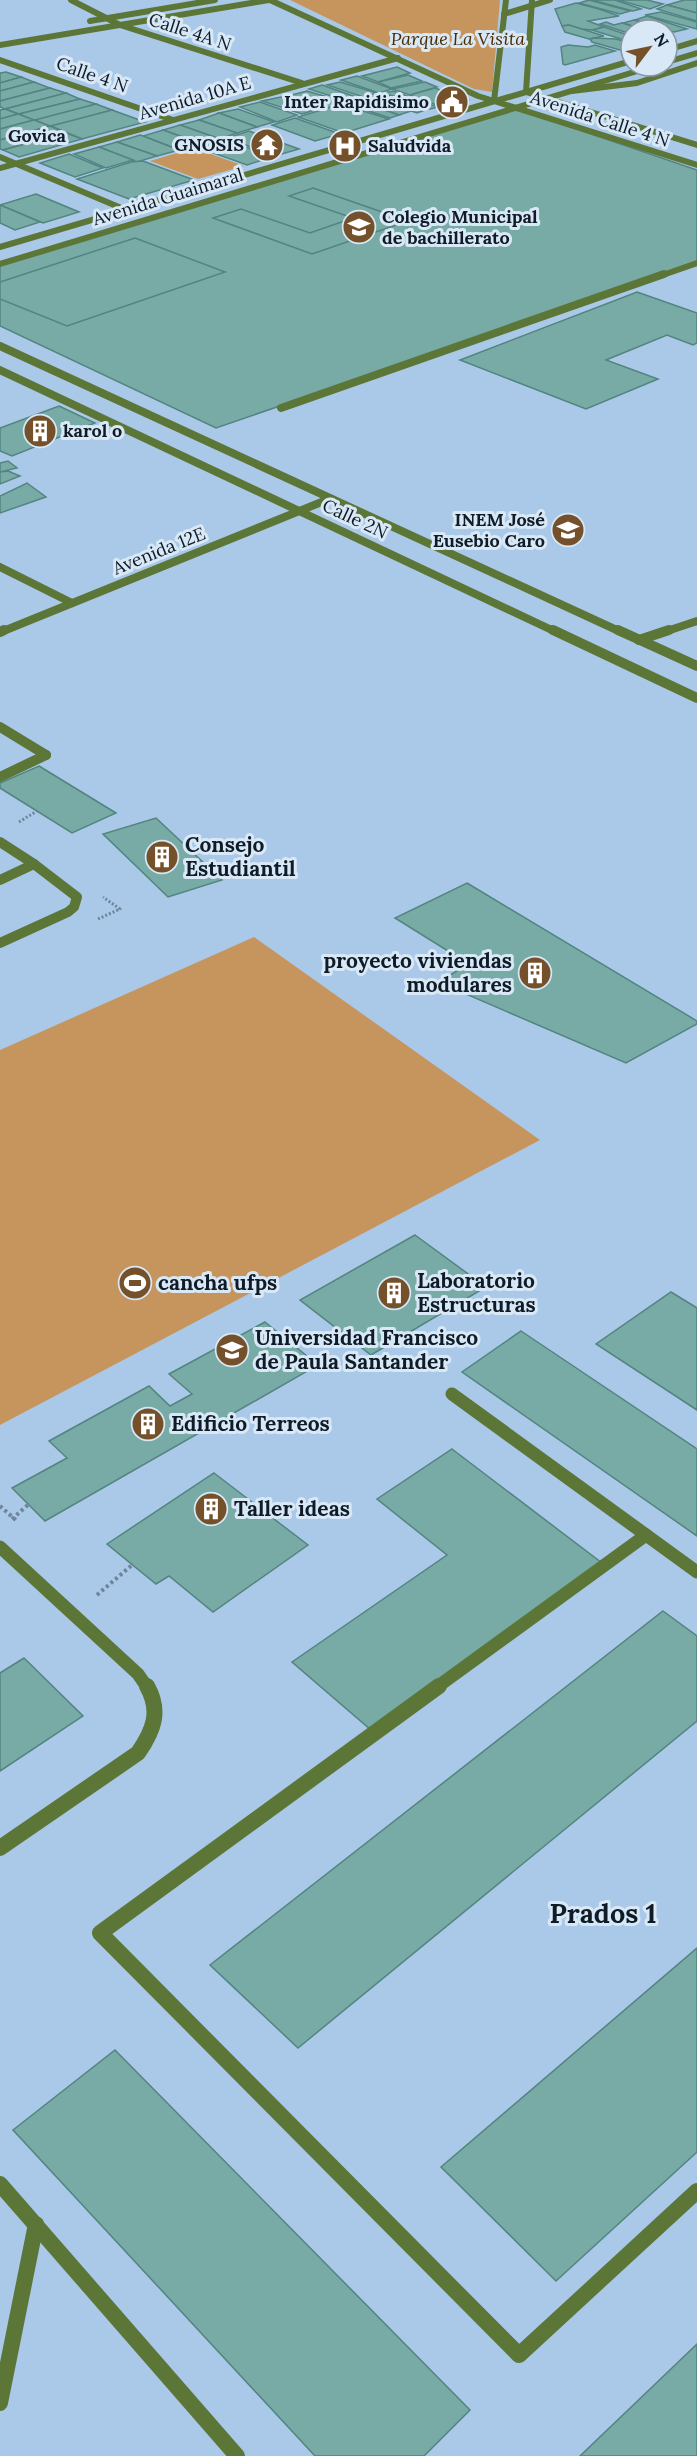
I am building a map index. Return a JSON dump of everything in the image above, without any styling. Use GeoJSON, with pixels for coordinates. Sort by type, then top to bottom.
{"type":"FeatureCollection","features":[{"type":"Feature","properties":{"kind":"street","name":"Calle 4A N"},"geometry":{"type":"LineString","coordinates":[[71,0],[120,25],[303,84]]}},
{"type":"Feature","properties":{"kind":"street"},"geometry":{"type":"LineString","coordinates":[[86,22],[215,0]]}},
{"type":"Feature","properties":{"kind":"street"},"geometry":{"type":"LineString","coordinates":[[0,45],[269,0]]}},
{"type":"Feature","properties":{"kind":"street","name":"Avenida Calle 4 N"},"geometry":{"type":"LineString","coordinates":[[269,0],[478,96],[697,165]]}},
{"type":"Feature","properties":{"kind":"street"},"geometry":{"type":"LineString","coordinates":[[494,101],[506,0]]}},
{"type":"Feature","properties":{"kind":"street"},"geometry":{"type":"LineString","coordinates":[[504,14],[532,2],[550,0]]}},
{"type":"Feature","properties":{"kind":"street"},"geometry":{"type":"LineString","coordinates":[[526,92],[532,2]]}},
{"type":"Feature","properties":{"kind":"street"},"geometry":{"type":"LineString","coordinates":[[679,46],[697,41]]}},
{"type":"Feature","properties":{"kind":"street"},"geometry":{"type":"LineString","coordinates":[[679,58],[697,53]]}},
{"type":"Feature","properties":{"kind":"street","name":"Avenida 10A E"},"geometry":{"type":"LineString","coordinates":[[0,168],[398,58]]}},
{"type":"Feature","properties":{"kind":"street","name":"Calle 4 N"},"geometry":{"type":"LineString","coordinates":[[0,60],[173,120]]}},
{"type":"Feature","properties":{"kind":"street"},"geometry":{"type":"LineString","coordinates":[[572,91],[637,83],[697,63]]}},
{"type":"Feature","properties":{"kind":"street","name":"Avenida Guaimaral"},"geometry":{"type":"LineString","coordinates":[[0,247],[619,65]]}},
{"type":"Feature","properties":{"kind":"street","name":"Avenida Guaimaral"},"geometry":{"type":"LineString","coordinates":[[0,264],[619,77]]}},
{"type":"Feature","properties":{"kind":"street","name":"Avenida Calle 4 N"},"geometry":{"type":"LineString","coordinates":[[526,92],[697,146]]}},
{"type":"Feature","properties":{"kind":"street"},"geometry":{"type":"LineString","coordinates":[[0,158],[126,210]]}},
{"type":"Feature","properties":{"kind":"street"},"geometry":{"type":"LineString","coordinates":[[280,408],[697,263]]}},
{"type":"Feature","properties":{"kind":"street","name":"Calle 2N"},"geometry":{"type":"LineString","coordinates":[[0,346],[697,666]]}},
{"type":"Feature","properties":{"kind":"street","name":"Calle 2N"},"geometry":{"type":"LineString","coordinates":[[0,370],[697,698]]}},
{"type":"Feature","properties":{"kind":"street","name":"Avenida 12E"},"geometry":{"type":"LineString","coordinates":[[0,632],[329,499]]}},
{"type":"Feature","properties":{"kind":"street"},"geometry":{"type":"LineString","coordinates":[[0,567],[72,603]]}},
{"type":"Feature","properties":{"kind":"street"},"geometry":{"type":"LineString","coordinates":[[639,640],[697,621]]}},
{"type":"Feature","properties":{"kind":"street"},"geometry":{"type":"LineString","coordinates":[[0,727],[46,755],[0,777]]}},
{"type":"Feature","properties":{"kind":"street"},"geometry":{"type":"LineString","coordinates":[[0,842],[72,891],[77,897],[68,912],[0,943]]}},
{"type":"Feature","properties":{"kind":"street"},"geometry":{"type":"LineString","coordinates":[[0,880],[34,864]]}},
{"type":"Feature","properties":{"kind":"street"},"geometry":{"type":"LineString","coordinates":[[452,1394],[697,1572]]}},
{"type":"Feature","properties":{"kind":"street"},"geometry":{"type":"LineString","coordinates":[[646,1535],[100,1933],[519,2355],[697,2191]]}},
{"type":"Feature","properties":{"kind":"street"},"geometry":{"type":"LineString","coordinates":[[0,1547],[138,1674],[150,1689],[156,1705],[156,1720],[150,1737],[138,1753],[0,1848]]}},
{"type":"Feature","properties":{"kind":"street"},"geometry":{"type":"LineString","coordinates":[[0,2184],[237,2456]]}},
{"type":"Feature","properties":{"kind":"street"},"geometry":{"type":"LineString","coordinates":[[0,2403],[36,2224]]}},
{"type":"Feature","properties":{"kind":"path"},"geometry":{"type":"LineString","coordinates":[[14,825],[37,811]]}},
{"type":"Feature","properties":{"kind":"path"},"geometry":{"type":"LineString","coordinates":[[7,1524],[29,1504]]}},
{"type":"Feature","properties":{"kind":"path"},"geometry":{"type":"LineString","coordinates":[[97,1595],[132,1565]]}},
{"type":"Feature","properties":{"kind":"green space","name":"Parque La Visita"},"geometry":{"type":"Polygon","coordinates":[[[290,0],[500,0],[492,92],[474,89],[290,0]]]}},
{"type":"Feature","properties":{"kind":"green space"},"geometry":{"type":"Polygon","coordinates":[[[194,148],[244,166],[198,179],[150,161],[194,148]]]}},
{"type":"Feature","properties":{"kind":"green space","name":"cancha ufps"},"geometry":{"type":"Polygon","coordinates":[[[254,937],[540,1140],[0,1425],[0,1050],[254,937]]]}},
{"type":"Feature","properties":{"kind":"building"},"geometry":{"type":"Polygon","coordinates":[[[589,0],[630,11],[620,14],[579,3],[589,0]]]}},
{"type":"Feature","properties":{"kind":"building"},"geometry":{"type":"Polygon","coordinates":[[[592,0],[615,0],[641,9],[633,11],[592,0]]]}},
{"type":"Feature","properties":{"kind":"building"},"geometry":{"type":"Polygon","coordinates":[[[618,0],[647,0],[663,4],[650,9],[618,0]]]}},
{"type":"Feature","properties":{"kind":"building"},"geometry":{"type":"Polygon","coordinates":[[[684,0],[697,0],[697,13],[667,5],[684,0]]]}},
{"type":"Feature","properties":{"kind":"building"},"geometry":{"type":"Polygon","coordinates":[[[576,3],[619,16],[588,21],[604,27],[593,30],[562,26],[555,9],[576,3]]]}},
{"type":"Feature","properties":{"kind":"building"},"geometry":{"type":"Polygon","coordinates":[[[667,5],[697,13],[697,21],[657,9],[667,5]]]}},
{"type":"Feature","properties":{"kind":"building"},"geometry":{"type":"Polygon","coordinates":[[[661,12],[697,22],[697,29],[679,24],[679,18],[656,18],[645,15],[661,12]]]}},
{"type":"Feature","properties":{"kind":"building"},"geometry":{"type":"Polygon","coordinates":[[[606,22],[614,25],[619,24],[619,30],[600,24],[606,22]]]}},
{"type":"Feature","properties":{"kind":"building"},"geometry":{"type":"Polygon","coordinates":[[[569,25],[604,36],[589,39],[565,32],[562,26],[569,25]]]}},
{"type":"Feature","properties":{"kind":"building"},"geometry":{"type":"Polygon","coordinates":[[[604,27],[619,32],[619,38],[592,30],[604,27]]]}},
{"type":"Feature","properties":{"kind":"building"},"geometry":{"type":"Polygon","coordinates":[[[590,39],[619,40],[619,50],[592,42],[590,39]]]}},
{"type":"Feature","properties":{"kind":"building"},"geometry":{"type":"Polygon","coordinates":[[[568,45],[588,47],[595,45],[615,51],[565,65],[561,47],[568,45]]]}},
{"type":"Feature","properties":{"kind":"building"},"geometry":{"type":"Polygon","coordinates":[[[397,67],[410,73],[378,82],[362,76],[397,67]]]}},
{"type":"Feature","properties":{"kind":"building"},"geometry":{"type":"Polygon","coordinates":[[[6,72],[21,77],[0,83],[0,73],[6,72]]]}},
{"type":"Feature","properties":{"kind":"building"},"geometry":{"type":"Polygon","coordinates":[[[408,75],[422,81],[391,88],[378,82],[408,75]]]}},
{"type":"Feature","properties":{"kind":"building"},"geometry":{"type":"Polygon","coordinates":[[[357,76],[392,89],[379,93],[341,80],[357,76]]]}},
{"type":"Feature","properties":{"kind":"building"},"geometry":{"type":"Polygon","coordinates":[[[21,77],[34,82],[0,91],[0,83],[21,77]]]}},
{"type":"Feature","properties":{"kind":"building"},"geometry":{"type":"Polygon","coordinates":[[[34,82],[50,88],[0,101],[0,91],[34,82]]]}},
{"type":"Feature","properties":{"kind":"building"},"geometry":{"type":"Polygon","coordinates":[[[340,82],[377,93],[363,97],[327,85],[340,82]]]}},
{"type":"Feature","properties":{"kind":"building"},"geometry":{"type":"Polygon","coordinates":[[[425,82],[437,87],[410,95],[392,89],[425,82]]]}},
{"type":"Feature","properties":{"kind":"building"},"geometry":{"type":"Polygon","coordinates":[[[322,85],[359,98],[347,101],[309,89],[322,85]]]}},
{"type":"Feature","properties":{"kind":"building"},"geometry":{"type":"Polygon","coordinates":[[[50,88],[66,93],[5,109],[0,107],[0,101],[50,88]]]}},
{"type":"Feature","properties":{"kind":"building"},"geometry":{"type":"Polygon","coordinates":[[[435,88],[468,100],[442,107],[410,95],[435,88]]]}},
{"type":"Feature","properties":{"kind":"building"},"geometry":{"type":"Polygon","coordinates":[[[307,91],[345,102],[325,109],[287,96],[307,91]]]}},
{"type":"Feature","properties":{"kind":"building"},"geometry":{"type":"Polygon","coordinates":[[[393,91],[438,107],[430,109],[384,93],[393,91]]]}},
{"type":"Feature","properties":{"kind":"building"},"geometry":{"type":"Polygon","coordinates":[[[66,93],[80,99],[19,114],[5,109],[66,93]]]}},
{"type":"Feature","properties":{"kind":"building"},"geometry":{"type":"Polygon","coordinates":[[[383,93],[428,109],[417,113],[371,97],[383,93]]]}},
{"type":"Feature","properties":{"kind":"building"},"geometry":{"type":"Polygon","coordinates":[[[281,97],[319,109],[302,114],[262,101],[281,97]]]}},
{"type":"Feature","properties":{"kind":"building"},"geometry":{"type":"Polygon","coordinates":[[[368,97],[411,111],[399,115],[355,100],[368,97]]]}},
{"type":"Feature","properties":{"kind":"building"},"geometry":{"type":"Polygon","coordinates":[[[80,99],[96,104],[35,121],[19,114],[80,99]]]}},
{"type":"Feature","properties":{"kind":"building"},"geometry":{"type":"Polygon","coordinates":[[[355,100],[399,115],[390,118],[344,103],[355,100]]]}},
{"type":"Feature","properties":{"kind":"building"},"geometry":{"type":"Polygon","coordinates":[[[260,102],[297,115],[277,122],[240,107],[260,102]]]}},
{"type":"Feature","properties":{"kind":"building"},"geometry":{"type":"Polygon","coordinates":[[[96,104],[112,110],[51,127],[35,120],[96,104]]]}},
{"type":"Feature","properties":{"kind":"building"},"geometry":{"type":"Polygon","coordinates":[[[341,104],[389,119],[344,133],[298,117],[341,104]]]}},
{"type":"Feature","properties":{"kind":"building"},"geometry":{"type":"Polygon","coordinates":[[[515,108],[697,170],[697,262],[216,428],[0,326],[0,264],[515,108]]]}},
{"type":"Feature","properties":{"kind":"building"},"geometry":{"type":"Polygon","coordinates":[[[5,109],[18,114],[0,119],[0,110],[5,109]]]}},
{"type":"Feature","properties":{"kind":"building"},"geometry":{"type":"Polygon","coordinates":[[[238,109],[274,122],[257,127],[219,113],[238,109]]]}},
{"type":"Feature","properties":{"kind":"building"},"geometry":{"type":"Polygon","coordinates":[[[112,110],[145,122],[82,139],[51,126],[112,110]]]}},
{"type":"Feature","properties":{"kind":"building"},"geometry":{"type":"Polygon","coordinates":[[[219,113],[257,127],[237,133],[199,120],[219,113]]]}},
{"type":"Feature","properties":{"kind":"building"},"geometry":{"type":"Polygon","coordinates":[[[18,114],[34,120],[0,129],[0,119],[18,114]]]}},
{"type":"Feature","properties":{"kind":"building"},"geometry":{"type":"Polygon","coordinates":[[[295,118],[340,134],[315,141],[272,125],[295,118]]]}},
{"type":"Feature","properties":{"kind":"building"},"geometry":{"type":"Polygon","coordinates":[[[34,120],[50,126],[0,140],[0,129],[34,120]]]}},
{"type":"Feature","properties":{"kind":"building"},"geometry":{"type":"Polygon","coordinates":[[[199,120],[237,133],[220,139],[180,125],[199,120]]]}},
{"type":"Feature","properties":{"kind":"building"},"geometry":{"type":"Polygon","coordinates":[[[180,125],[220,139],[202,144],[163,130],[180,125]]]}},
{"type":"Feature","properties":{"kind":"building"},"geometry":{"type":"Polygon","coordinates":[[[50,126],[66,133],[0,149],[0,140],[50,126]]]}},
{"type":"Feature","properties":{"kind":"building"},"geometry":{"type":"Polygon","coordinates":[[[163,130],[202,144],[180,150],[143,136],[163,130]]]}},
{"type":"Feature","properties":{"kind":"building"},"geometry":{"type":"Polygon","coordinates":[[[249,131],[299,149],[275,156],[227,138],[249,131]]]}},
{"type":"Feature","properties":{"kind":"building"},"geometry":{"type":"Polygon","coordinates":[[[66,133],[82,139],[19,157],[3,150],[66,133]]]}},
{"type":"Feature","properties":{"kind":"building"},"geometry":{"type":"Polygon","coordinates":[[[140,135],[179,150],[157,156],[117,142],[140,135]]]}},
{"type":"Feature","properties":{"kind":"building"},"geometry":{"type":"Polygon","coordinates":[[[223,138],[271,157],[247,165],[194,146],[223,138]]]}},
{"type":"Feature","properties":{"kind":"building"},"geometry":{"type":"Polygon","coordinates":[[[117,142],[157,156],[137,162],[99,147],[117,142]]]}},
{"type":"Feature","properties":{"kind":"building"},"geometry":{"type":"Polygon","coordinates":[[[99,147],[133,160],[106,168],[74,154],[99,147]]]}},
{"type":"Feature","properties":{"kind":"building"},"geometry":{"type":"Polygon","coordinates":[[[69,154],[103,168],[75,177],[40,163],[69,154]]]}},
{"type":"Feature","properties":{"kind":"building"},"geometry":{"type":"Polygon","coordinates":[[[143,161],[194,180],[129,199],[77,179],[131,162],[143,161]]]}},
{"type":"Feature","properties":{"kind":"building","name":"Colegio Municipal de bachillerato"},"geometry":{"type":"Polygon","coordinates":[[[313,188],[408,221],[312,254],[213,218],[241,209],[310,233],[353,218],[289,196],[313,188]]]}},
{"type":"Feature","properties":{"kind":"building"},"geometry":{"type":"Polygon","coordinates":[[[36,194],[79,212],[43,223],[0,205],[36,194]]]}},
{"type":"Feature","properties":{"kind":"building"},"geometry":{"type":"Polygon","coordinates":[[[0,205],[40,222],[15,230],[0,223],[0,205]]]}},
{"type":"Feature","properties":{"kind":"building"},"geometry":{"type":"Polygon","coordinates":[[[135,238],[225,272],[67,326],[0,299],[0,282],[135,238]]]}},
{"type":"Feature","properties":{"kind":"building"},"geometry":{"type":"Polygon","coordinates":[[[637,292],[697,313],[697,343],[693,345],[667,335],[606,360],[658,379],[586,409],[460,360],[637,292]]]}},
{"type":"Feature","properties":{"kind":"building","name":"karol o"},"geometry":{"type":"Polygon","coordinates":[[[59,406],[95,423],[12,456],[0,451],[0,428],[59,406]]]}},
{"type":"Feature","properties":{"kind":"building"},"geometry":{"type":"Polygon","coordinates":[[[8,461],[17,468],[0,472],[0,463],[8,461]]]}},
{"type":"Feature","properties":{"kind":"building"},"geometry":{"type":"Polygon","coordinates":[[[8,471],[20,476],[0,484],[0,472],[8,471]]]}},
{"type":"Feature","properties":{"kind":"building","name":"karol o"},"geometry":{"type":"Polygon","coordinates":[[[27,483],[46,497],[0,513],[0,496],[27,483]]]}},
{"type":"Feature","properties":{"kind":"building"},"geometry":{"type":"Polygon","coordinates":[[[39,766],[116,813],[72,833],[0,788],[0,783],[39,766]]]}},
{"type":"Feature","properties":{"kind":"building","name":"Consejo Estudiantil"},"geometry":{"type":"Polygon","coordinates":[[[156,818],[222,880],[168,897],[103,834],[156,818]]]}},
{"type":"Feature","properties":{"kind":"building","name":"proyecto viviendas modulares"},"geometry":{"type":"Polygon","coordinates":[[[467,883],[697,1021],[697,1024],[626,1063],[438,982],[469,964],[395,918],[467,883]]]}},
{"type":"Feature","properties":{"kind":"building","name":"Laboratorio Estructuras"},"geometry":{"type":"Polygon","coordinates":[[[415,1235],[486,1287],[371,1355],[300,1300],[415,1235]]]}},
{"type":"Feature","properties":{"kind":"building"},"geometry":{"type":"Polygon","coordinates":[[[671,1292],[697,1308],[697,1410],[596,1344],[671,1292]]]}},
{"type":"Feature","properties":{"kind":"building","name":"Edificio Terreos"},"geometry":{"type":"Polygon","coordinates":[[[265,1322],[318,1365],[45,1521],[12,1488],[67,1458],[49,1441],[149,1386],[170,1406],[192,1394],[169,1374],[265,1322]]]}},
{"type":"Feature","properties":{"kind":"building"},"geometry":{"type":"Polygon","coordinates":[[[521,1331],[697,1449],[697,1536],[462,1372],[521,1331]]]}},
{"type":"Feature","properties":{"kind":"building"},"geometry":{"type":"Polygon","coordinates":[[[452,1449],[602,1563],[371,1730],[292,1662],[447,1555],[377,1499],[452,1449]]]}},
{"type":"Feature","properties":{"kind":"building","name":"Taller ideas"},"geometry":{"type":"Polygon","coordinates":[[[214,1473],[308,1545],[213,1612],[169,1576],[156,1584],[107,1544],[214,1473]]]}},
{"type":"Feature","properties":{"kind":"building"},"geometry":{"type":"Polygon","coordinates":[[[663,1611],[697,1636],[697,1721],[298,2048],[210,1965],[663,1611]]]}},
{"type":"Feature","properties":{"kind":"building"},"geometry":{"type":"Polygon","coordinates":[[[24,1658],[83,1716],[0,1771],[0,1673],[24,1658]]]}},
{"type":"Feature","properties":{"kind":"building"},"geometry":{"type":"Polygon","coordinates":[[[697,1948],[697,2152],[556,2281],[441,2167],[697,1948]]]}},
{"type":"Feature","properties":{"kind":"building"},"geometry":{"type":"Polygon","coordinates":[[[115,2050],[470,2410],[424,2456],[315,2456],[13,2130],[115,2050]]]}},
{"type":"Feature","properties":{"kind":"building"},"geometry":{"type":"Polygon","coordinates":[[[697,2344],[697,2456],[580,2456],[697,2344]]]}},
{"type":"Feature","properties":{"kind":"place","name":"Inter Rapidisimo"},"geometry":{"type":"Point","coordinates":[452,102]}},
{"type":"Feature","properties":{"kind":"place","name":"GNOSIS"},"geometry":{"type":"Point","coordinates":[267,145]}},
{"type":"Feature","properties":{"kind":"place","name":"Saludvida"},"geometry":{"type":"Point","coordinates":[345,146]}},
{"type":"Feature","properties":{"kind":"place","name":"Colegio Municipal de bachillerato"},"geometry":{"type":"Point","coordinates":[359,227]}},
{"type":"Feature","properties":{"kind":"place","name":"karol o"},"geometry":{"type":"Point","coordinates":[40,431]}},
{"type":"Feature","properties":{"kind":"place","name":"INEM José Eusebio Caro"},"geometry":{"type":"Point","coordinates":[568,530]}},
{"type":"Feature","properties":{"kind":"place","name":"Consejo Estudiantil"},"geometry":{"type":"Point","coordinates":[162,857]}},
{"type":"Feature","properties":{"kind":"place","name":"proyecto viviendas modulares"},"geometry":{"type":"Point","coordinates":[535,973]}},
{"type":"Feature","properties":{"kind":"place","name":"cancha ufps"},"geometry":{"type":"Point","coordinates":[135,1283]}},
{"type":"Feature","properties":{"kind":"place","name":"Laboratorio Estructuras"},"geometry":{"type":"Point","coordinates":[394,1293]}},
{"type":"Feature","properties":{"kind":"place","name":"Universidad Francisco de Paula Santander"},"geometry":{"type":"Point","coordinates":[232,1350]}},
{"type":"Feature","properties":{"kind":"place","name":"Edificio Terreos"},"geometry":{"type":"Point","coordinates":[148,1424]}},
{"type":"Feature","properties":{"kind":"place","name":"Taller ideas"},"geometry":{"type":"Point","coordinates":[211,1509]}},
{"type":"Feature","properties":{"kind":"district","name":"Govica"},"geometry":{"type":"Point","coordinates":[37,136]}},
{"type":"Feature","properties":{"kind":"district","name":"Prados 1"},"geometry":{"type":"Point","coordinates":[603,1914]}}]}
